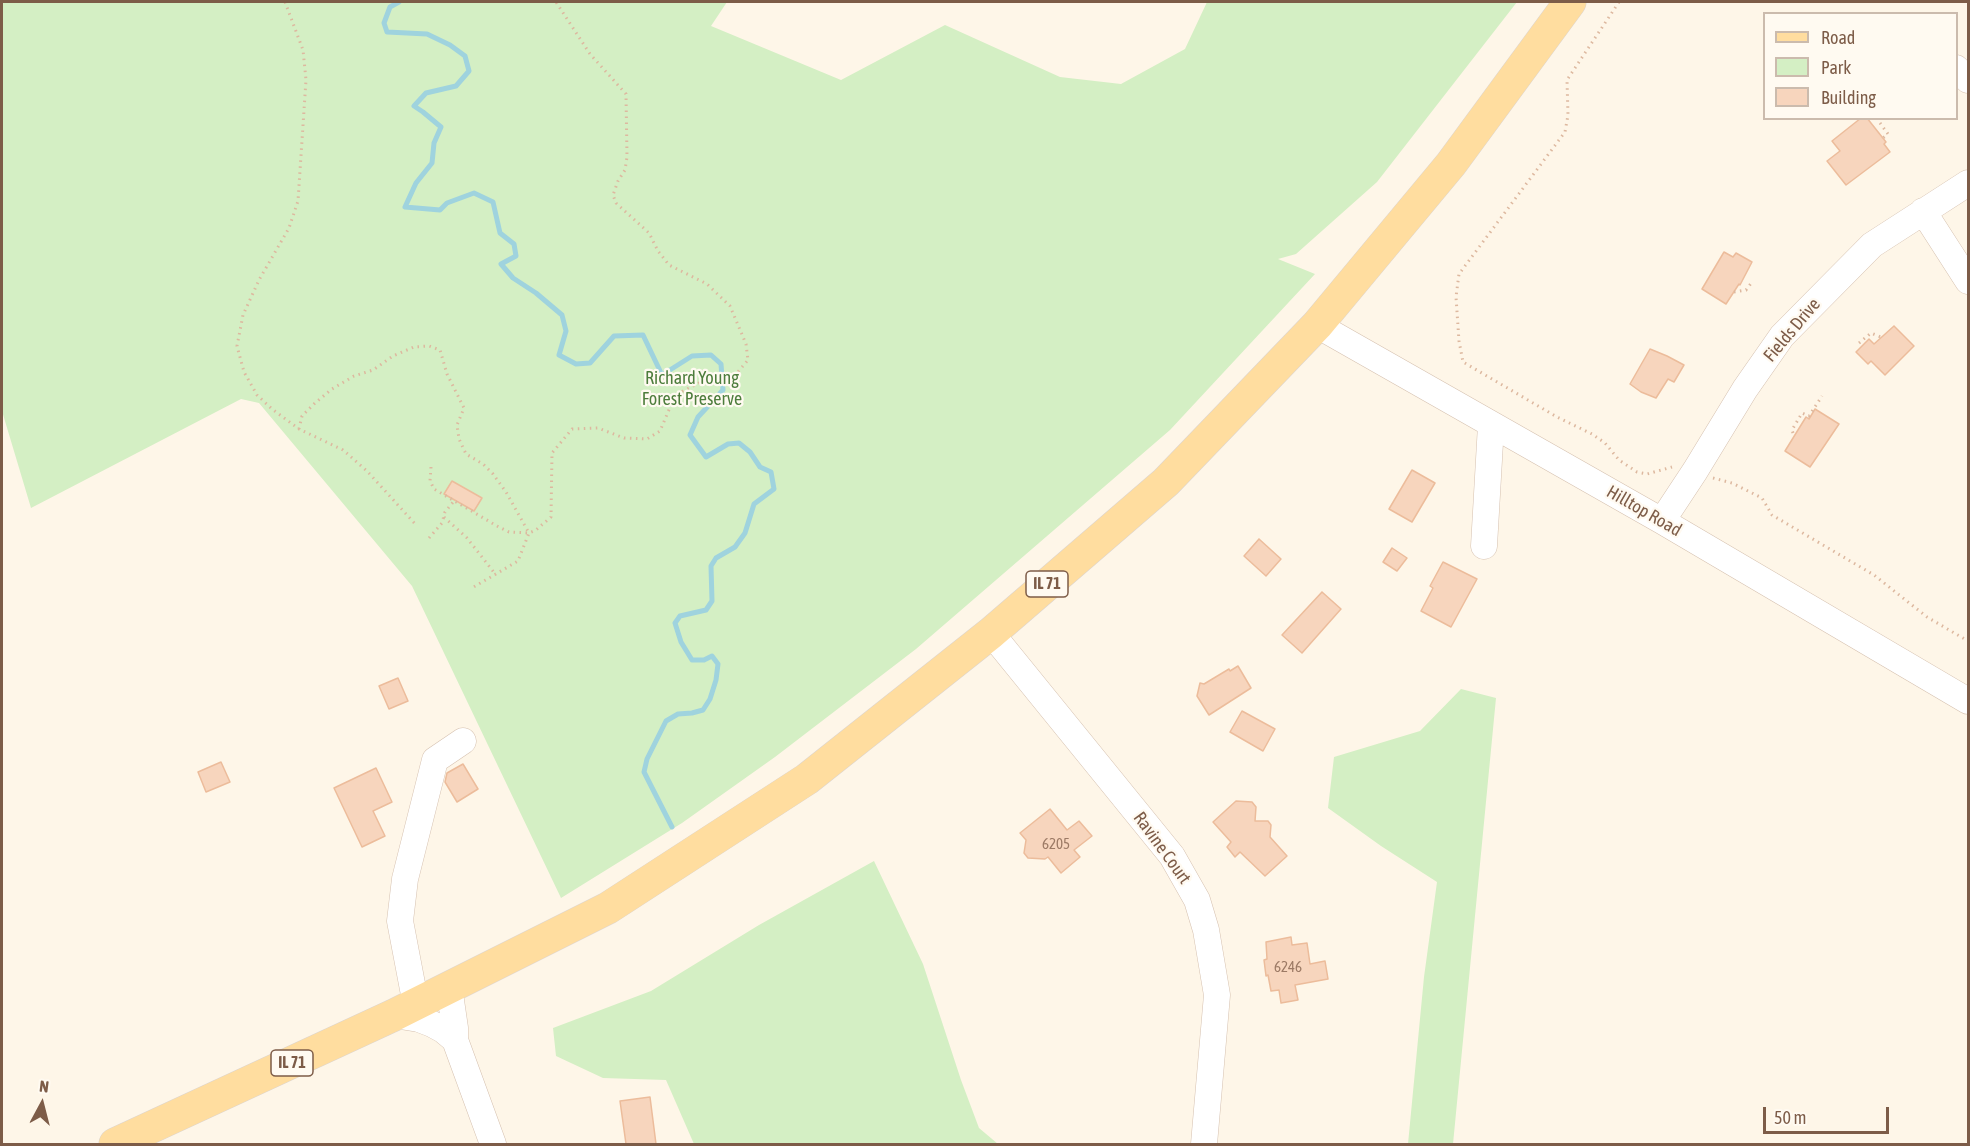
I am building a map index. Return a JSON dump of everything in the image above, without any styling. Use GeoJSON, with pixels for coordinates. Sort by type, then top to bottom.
{"type":"FeatureCollection","features":[{"type":"Feature","properties":{"kind":"main road","name":"IL 71"},"geometry":{"type":"LineString","coordinates":[[115,1144],[405,1010],[608,908],[807,779],[991,633],[1166,482],[1317,325],[1451,164],[1570,2]]}},
{"type":"Feature","properties":{"kind":"street","name":"Fields Drive"},"geometry":{"type":"LineString","coordinates":[[1662,521],[1745,389],[1782,336],[1872,245],[1968,183]]}},
{"type":"Feature","properties":{"kind":"street"},"geometry":{"type":"LineString","coordinates":[[1923,211],[1968,281]]}},
{"type":"Feature","properties":{"kind":"street","name":"Hilltop Road"},"geometry":{"type":"LineString","coordinates":[[1317,325],[1662,521],[1968,701]]}},
{"type":"Feature","properties":{"kind":"street"},"geometry":{"type":"LineString","coordinates":[[1484,546],[1491,425]]}},
{"type":"Feature","properties":{"kind":"street","name":"Ravine Court"},"geometry":{"type":"LineString","coordinates":[[991,633],[1172,856],[1197,900],[1206,930],[1217,995],[1204,1144]]}},
{"type":"Feature","properties":{"kind":"street"},"geometry":{"type":"LineString","coordinates":[[455,1040],[443,1030],[405,1010],[400,921],[405,879],[435,760],[464,741]]}},
{"type":"Feature","properties":{"kind":"street"},"geometry":{"type":"LineString","coordinates":[[449,987],[455,1040],[493,1144]]}},
{"type":"Feature","properties":{"kind":"path"},"geometry":{"type":"LineString","coordinates":[[285,2],[303,50],[306,81],[298,201],[289,228],[259,280],[243,315],[237,346],[243,372],[257,395],[272,409],[299,429],[343,450],[367,471],[417,526]]}},
{"type":"Feature","properties":{"kind":"path"},"geometry":{"type":"LineString","coordinates":[[431,467],[430,481],[434,489],[509,532],[529,533],[551,517],[552,453],[572,429],[598,428],[624,438],[646,439],[660,431],[671,405],[683,391],[706,380],[737,373],[748,360],[746,344],[730,306],[706,284],[669,266],[649,233],[616,204],[613,195],[625,170],[627,157],[626,94],[590,54],[556,2]]}},
{"type":"Feature","properties":{"kind":"path"},"geometry":{"type":"LineString","coordinates":[[1619,2],[1567,80],[1566,132],[1459,274],[1456,297],[1463,362],[1557,417],[1592,434],[1605,443],[1619,460],[1637,472],[1647,474],[1675,467],[1695,471],[1703,476],[1732,483],[1762,498],[1772,515],[1874,575],[1927,617],[1968,641]]}},
{"type":"Feature","properties":{"kind":"path"},"geometry":{"type":"LineString","coordinates":[[1880,123],[1888,135],[1883,138]]}},
{"type":"Feature","properties":{"kind":"path"},"geometry":{"type":"LineString","coordinates":[[1734,292],[1746,290],[1752,282]]}},
{"type":"Feature","properties":{"kind":"path"},"geometry":{"type":"LineString","coordinates":[[1859,343],[1871,333],[1883,338]]}},
{"type":"Feature","properties":{"kind":"path"},"geometry":{"type":"LineString","coordinates":[[299,429],[302,416],[315,403],[332,389],[354,376],[373,370],[393,356],[414,347],[429,346],[440,350],[447,374],[464,408],[457,425],[465,454],[483,464],[493,474],[529,533]]}},
{"type":"Feature","properties":{"kind":"path"},"geometry":{"type":"LineString","coordinates":[[1793,434],[1792,430],[1802,413],[1809,416],[1822,396]]}},
{"type":"Feature","properties":{"kind":"path"},"geometry":{"type":"LineString","coordinates":[[429,538],[442,523],[454,501]]}},
{"type":"Feature","properties":{"kind":"path"},"geometry":{"type":"LineString","coordinates":[[444,517],[467,538],[496,574]]}},
{"type":"Feature","properties":{"kind":"path"},"geometry":{"type":"LineString","coordinates":[[472,588],[518,561],[529,533]]}},
{"type":"Feature","properties":{"kind":"green space","name":"Richard Young Forest Preserve"},"geometry":{"type":"Polygon","coordinates":[[[2,2],[727,2],[711,26],[841,80],[945,25],[1060,77],[1121,84],[1185,49],[1207,2],[1517,2],[1377,182],[1296,254],[1278,259],[1315,274],[1170,430],[916,649],[775,757],[682,823],[561,898],[412,586],[259,403],[241,399],[31,508],[2,411],[2,2]]]}},
{"type":"Feature","properties":{"kind":"green space"},"geometry":{"type":"Polygon","coordinates":[[[1461,689],[1496,698],[1453,1144],[1408,1144],[1424,977],[1437,882],[1328,808],[1334,757],[1420,731],[1461,689]]]}},
{"type":"Feature","properties":{"kind":"green space"},"geometry":{"type":"Polygon","coordinates":[[[874,861],[923,964],[979,1128],[998,1144],[694,1144],[666,1080],[603,1078],[556,1056],[553,1028],[651,991],[759,925],[874,861]]]}},
{"type":"Feature","properties":{"kind":"building"},"geometry":{"type":"Polygon","coordinates":[[[1858,120],[1869,120],[1886,142],[1884,144],[1890,152],[1846,185],[1827,161],[1840,151],[1832,141],[1858,120]]]}},
{"type":"Feature","properties":{"kind":"building"},"geometry":{"type":"Polygon","coordinates":[[[1724,252],[1733,257],[1736,253],[1752,262],[1740,285],[1726,304],[1702,289],[1724,252]]]}},
{"type":"Feature","properties":{"kind":"building"},"geometry":{"type":"Polygon","coordinates":[[[1894,326],[1914,346],[1885,375],[1871,361],[1868,364],[1856,352],[1869,339],[1874,344],[1894,326]]]}},
{"type":"Feature","properties":{"kind":"building"},"geometry":{"type":"Polygon","coordinates":[[[1650,349],[1684,365],[1674,382],[1668,379],[1656,398],[1641,392],[1630,384],[1650,349]]]}},
{"type":"Feature","properties":{"kind":"building"},"geometry":{"type":"Polygon","coordinates":[[[1815,409],[1839,424],[1810,467],[1785,451],[1806,417],[1809,419],[1815,409]]]}},
{"type":"Feature","properties":{"kind":"building"},"geometry":{"type":"Polygon","coordinates":[[[1412,470],[1435,483],[1412,522],[1389,509],[1412,470]]]}},
{"type":"Feature","properties":{"kind":"building"},"geometry":{"type":"Polygon","coordinates":[[[452,481],[482,498],[474,511],[444,494],[452,481]]]}},
{"type":"Feature","properties":{"kind":"building"},"geometry":{"type":"Polygon","coordinates":[[[1259,539],[1281,559],[1266,576],[1244,556],[1259,539]]]}},
{"type":"Feature","properties":{"kind":"building"},"geometry":{"type":"Polygon","coordinates":[[[1392,548],[1407,558],[1397,571],[1383,562],[1392,548]]]}},
{"type":"Feature","properties":{"kind":"building"},"geometry":{"type":"Polygon","coordinates":[[[1443,562],[1477,579],[1451,627],[1421,611],[1433,588],[1430,586],[1443,562]]]}},
{"type":"Feature","properties":{"kind":"building"},"geometry":{"type":"Polygon","coordinates":[[[1322,592],[1341,609],[1302,653],[1282,635],[1322,592]]]}},
{"type":"Feature","properties":{"kind":"building"},"geometry":{"type":"Polygon","coordinates":[[[1238,666],[1251,688],[1209,715],[1197,696],[1200,683],[1204,684],[1238,666]]]}},
{"type":"Feature","properties":{"kind":"building"},"geometry":{"type":"Polygon","coordinates":[[[398,678],[408,701],[389,709],[379,686],[398,678]]]}},
{"type":"Feature","properties":{"kind":"building"},"geometry":{"type":"Polygon","coordinates":[[[1242,711],[1275,729],[1263,751],[1230,732],[1242,711]]]}},
{"type":"Feature","properties":{"kind":"building"},"geometry":{"type":"Polygon","coordinates":[[[221,762],[230,782],[206,792],[198,772],[221,762]]]}},
{"type":"Feature","properties":{"kind":"building"},"geometry":{"type":"Polygon","coordinates":[[[463,764],[478,789],[457,802],[445,782],[447,773],[463,764]]]}},
{"type":"Feature","properties":{"kind":"building"},"geometry":{"type":"Polygon","coordinates":[[[376,768],[392,802],[373,811],[385,836],[362,847],[334,788],[376,768]]]}},
{"type":"Feature","properties":{"kind":"building"},"geometry":{"type":"Polygon","coordinates":[[[1236,801],[1252,802],[1256,807],[1255,821],[1268,821],[1271,825],[1270,837],[1287,856],[1265,876],[1240,852],[1235,857],[1227,847],[1231,842],[1213,822],[1236,801]]]}},
{"type":"Feature","properties":{"kind":"building"},"geometry":{"type":"Polygon","coordinates":[[[1050,809],[1067,830],[1079,821],[1092,836],[1074,850],[1080,857],[1061,873],[1048,857],[1045,859],[1028,858],[1024,853],[1026,840],[1020,833],[1050,809]]]}},
{"type":"Feature","properties":{"kind":"building"},"geometry":{"type":"Polygon","coordinates":[[[1291,937],[1292,945],[1307,943],[1310,964],[1325,961],[1328,979],[1295,985],[1298,1000],[1281,1003],[1279,990],[1271,991],[1268,975],[1266,976],[1264,960],[1267,959],[1266,942],[1291,937]]]}},
{"type":"Feature","properties":{"kind":"building"},"geometry":{"type":"Polygon","coordinates":[[[650,1097],[656,1144],[626,1144],[620,1101],[650,1097]]]}},
{"type":"Feature","properties":{"kind":"waterway"},"geometry":{"type":"LineString","coordinates":[[399,2],[390,7],[384,23],[387,32],[427,34],[450,45],[465,56],[469,71],[456,86],[426,93],[414,106],[441,127],[434,143],[432,163],[416,183],[405,207],[440,210],[447,203],[474,193],[493,202],[500,233],[514,244],[516,256],[501,264],[513,278],[536,293],[562,315],[566,331],[559,355],[576,364],[590,363],[614,336],[643,335],[662,375],[692,356],[711,355],[721,364],[723,390],[698,417],[690,435],[706,457],[728,444],[739,443],[750,452],[760,467],[771,472],[774,489],[754,504],[745,533],[735,547],[716,558],[711,566],[712,601],[706,610],[680,616],[675,623],[681,642],[692,660],[704,660],[712,656],[718,664],[710,699],[703,710],[678,714],[666,721],[647,759],[644,772],[672,827]]}}]}
